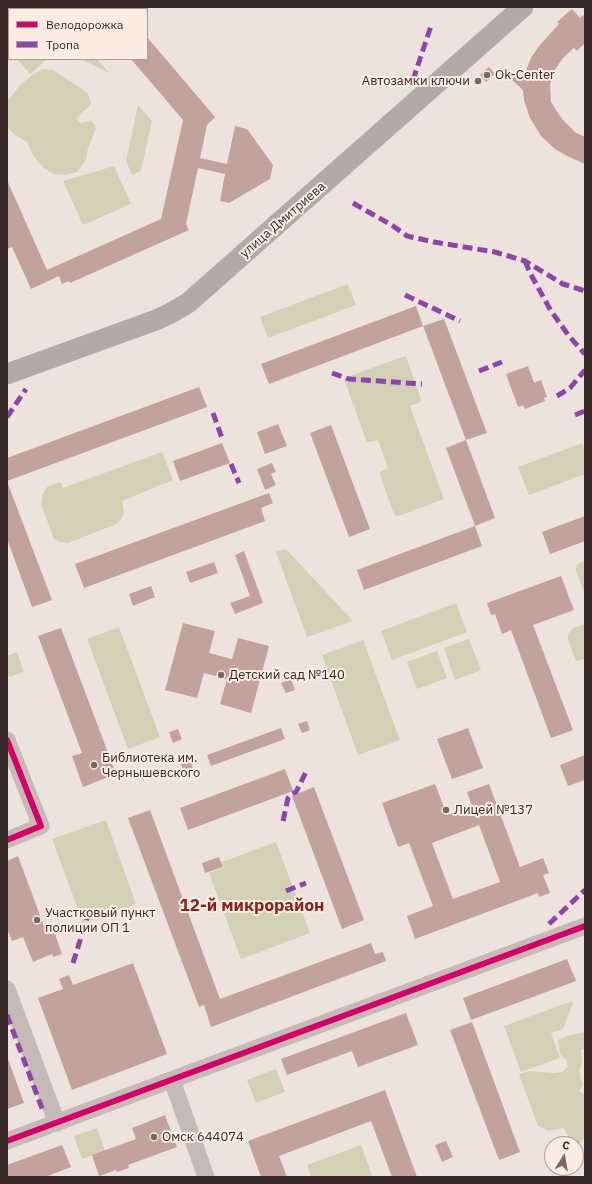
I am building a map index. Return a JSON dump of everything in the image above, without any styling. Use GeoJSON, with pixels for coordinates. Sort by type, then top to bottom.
{"type":"FeatureCollection","features":[{"type":"Feature","properties":{"kind":"main road","name":"улица Дмитриева"},"geometry":{"type":"LineString","coordinates":[[7,374],[156,320],[188,303],[523,7]]}},
{"type":"Feature","properties":{"kind":"street"},"geometry":{"type":"LineString","coordinates":[[7,740],[40,826],[7,840]]}},
{"type":"Feature","properties":{"kind":"street"},"geometry":{"type":"LineString","coordinates":[[7,1141],[585,926]]}},
{"type":"Feature","properties":{"kind":"street"},"geometry":{"type":"LineString","coordinates":[[7,989],[57,1123]]}},
{"type":"Feature","properties":{"kind":"street"},"geometry":{"type":"LineString","coordinates":[[172,1080],[206,1177]]}},
{"type":"Feature","properties":{"kind":"green space"},"geometry":{"type":"Polygon","coordinates":[[[18,60],[46,60],[30,74],[18,60]]]}},
{"type":"Feature","properties":{"kind":"green space"},"geometry":{"type":"Polygon","coordinates":[[[83,60],[98,60],[109,73],[83,60]]]}},
{"type":"Feature","properties":{"kind":"green space"},"geometry":{"type":"Polygon","coordinates":[[[43,69],[53,70],[87,92],[91,103],[77,119],[80,123],[92,121],[96,128],[88,148],[86,160],[77,172],[66,175],[54,174],[44,168],[34,157],[27,142],[15,135],[7,127],[7,100],[20,85],[32,75],[43,69]]]}},
{"type":"Feature","properties":{"kind":"green space"},"geometry":{"type":"Polygon","coordinates":[[[138,105],[152,121],[141,171],[132,175],[126,161],[138,105]]]}},
{"type":"Feature","properties":{"kind":"green space"},"geometry":{"type":"Polygon","coordinates":[[[114,166],[131,204],[83,225],[63,181],[114,166]]]}},
{"type":"Feature","properties":{"kind":"green space"},"geometry":{"type":"Polygon","coordinates":[[[348,284],[356,305],[268,338],[260,317],[348,284]]]}},
{"type":"Feature","properties":{"kind":"green space"},"geometry":{"type":"Polygon","coordinates":[[[405,356],[421,400],[419,403],[410,406],[444,499],[396,516],[380,475],[380,472],[388,468],[378,440],[367,442],[344,379],[405,356]]]}},
{"type":"Feature","properties":{"kind":"green space"},"geometry":{"type":"Polygon","coordinates":[[[582,443],[585,451],[585,474],[529,495],[518,467],[582,443]]]}},
{"type":"Feature","properties":{"kind":"green space"},"geometry":{"type":"Polygon","coordinates":[[[162,452],[173,480],[122,501],[124,511],[123,516],[119,522],[114,525],[68,543],[60,542],[54,539],[41,504],[43,494],[47,487],[60,482],[63,488],[162,452]]]}},
{"type":"Feature","properties":{"kind":"green space"},"geometry":{"type":"Polygon","coordinates":[[[286,549],[353,621],[307,637],[276,552],[286,549]]]}},
{"type":"Feature","properties":{"kind":"green space"},"geometry":{"type":"Polygon","coordinates":[[[585,561],[585,594],[576,571],[576,567],[579,563],[585,561]]]}},
{"type":"Feature","properties":{"kind":"green space"},"geometry":{"type":"Polygon","coordinates":[[[456,603],[467,632],[392,660],[381,631],[456,603]]]}},
{"type":"Feature","properties":{"kind":"green space"},"geometry":{"type":"Polygon","coordinates":[[[585,624],[585,659],[577,661],[568,640],[568,634],[573,628],[585,624]]]}},
{"type":"Feature","properties":{"kind":"green space"},"geometry":{"type":"Polygon","coordinates":[[[119,627],[160,737],[128,749],[87,639],[119,627]]]}},
{"type":"Feature","properties":{"kind":"green space"},"geometry":{"type":"Polygon","coordinates":[[[469,639],[481,670],[455,680],[444,648],[469,639]]]}},
{"type":"Feature","properties":{"kind":"green space"},"geometry":{"type":"Polygon","coordinates":[[[363,640],[400,740],[358,755],[322,655],[363,640]]]}},
{"type":"Feature","properties":{"kind":"green space"},"geometry":{"type":"Polygon","coordinates":[[[437,651],[447,678],[417,689],[407,662],[437,651]]]}},
{"type":"Feature","properties":{"kind":"green space"},"geometry":{"type":"Polygon","coordinates":[[[17,652],[24,672],[9,677],[7,670],[7,656],[17,652]]]}},
{"type":"Feature","properties":{"kind":"green space"},"geometry":{"type":"Polygon","coordinates":[[[106,820],[136,904],[83,923],[52,839],[106,820]]]}},
{"type":"Feature","properties":{"kind":"green space"},"geometry":{"type":"Polygon","coordinates":[[[276,842],[310,933],[241,959],[209,873],[224,868],[222,862],[276,842]]]}},
{"type":"Feature","properties":{"kind":"green space"},"geometry":{"type":"Polygon","coordinates":[[[572,1001],[573,1003],[563,1029],[551,1033],[560,1058],[521,1072],[504,1026],[572,1001]]]}},
{"type":"Feature","properties":{"kind":"green space"},"geometry":{"type":"Polygon","coordinates":[[[585,1032],[585,1048],[581,1050],[582,1064],[579,1071],[583,1085],[579,1091],[585,1095],[584,1138],[584,1136],[568,1136],[564,1128],[548,1131],[538,1126],[519,1074],[529,1071],[554,1073],[562,1072],[568,1067],[566,1060],[560,1054],[558,1040],[567,1036],[585,1032]]]}},
{"type":"Feature","properties":{"kind":"green space"},"geometry":{"type":"Polygon","coordinates":[[[276,1069],[285,1092],[256,1103],[247,1080],[276,1069]]]}},
{"type":"Feature","properties":{"kind":"green space"},"geometry":{"type":"Polygon","coordinates":[[[97,1128],[105,1151],[82,1159],[74,1136],[97,1128]]]}},
{"type":"Feature","properties":{"kind":"green space"},"geometry":{"type":"Polygon","coordinates":[[[361,1145],[372,1175],[366,1177],[311,1177],[307,1165],[361,1145]]]}},
{"type":"Feature","properties":{"kind":"building"},"geometry":{"type":"Polygon","coordinates":[[[572,9],[580,18],[585,14],[585,43],[577,51],[574,48],[563,58],[554,71],[550,85],[551,102],[562,119],[576,133],[585,137],[585,164],[555,149],[541,136],[530,118],[524,100],[523,90],[511,79],[517,72],[523,78],[531,58],[539,46],[559,24],[557,22],[572,9]]]}},
{"type":"Feature","properties":{"kind":"building"},"geometry":{"type":"Polygon","coordinates":[[[148,38],[215,117],[207,125],[200,158],[227,164],[235,126],[247,129],[273,165],[270,179],[229,203],[220,201],[225,174],[198,168],[186,224],[189,230],[70,283],[69,281],[62,284],[59,276],[31,289],[12,247],[7,249],[7,180],[47,270],[161,219],[183,120],[132,60],[148,60],[148,38]]]}},
{"type":"Feature","properties":{"kind":"building","name":"Ok-Center"},"geometry":{"type":"Polygon","coordinates":[[[489,67],[495,74],[486,82],[480,75],[489,67]]]}},
{"type":"Feature","properties":{"kind":"building"},"geometry":{"type":"Polygon","coordinates":[[[416,306],[423,326],[269,384],[261,364],[416,306]]]}},
{"type":"Feature","properties":{"kind":"building"},"geometry":{"type":"Polygon","coordinates":[[[444,319],[487,433],[466,440],[423,326],[444,319]]]}},
{"type":"Feature","properties":{"kind":"building"},"geometry":{"type":"Polygon","coordinates":[[[528,366],[534,383],[541,380],[547,397],[544,398],[545,401],[525,409],[523,405],[518,407],[506,374],[528,366]]]}},
{"type":"Feature","properties":{"kind":"building"},"geometry":{"type":"Polygon","coordinates":[[[199,387],[207,407],[7,481],[7,458],[199,387]]]}},
{"type":"Feature","properties":{"kind":"building"},"geometry":{"type":"Polygon","coordinates":[[[278,424],[287,446],[265,454],[257,432],[278,424]]]}},
{"type":"Feature","properties":{"kind":"building"},"geometry":{"type":"Polygon","coordinates":[[[331,425],[370,529],[349,537],[310,433],[331,425]]]}},
{"type":"Feature","properties":{"kind":"building"},"geometry":{"type":"Polygon","coordinates":[[[466,440],[495,518],[475,526],[446,448],[466,440]]]}},
{"type":"Feature","properties":{"kind":"building"},"geometry":{"type":"Polygon","coordinates":[[[222,443],[230,463],[180,481],[173,461],[222,443]]]}},
{"type":"Feature","properties":{"kind":"building"},"geometry":{"type":"Polygon","coordinates":[[[272,463],[276,472],[271,474],[276,485],[265,490],[257,469],[272,463]]]}},
{"type":"Feature","properties":{"kind":"building"},"geometry":{"type":"Polygon","coordinates":[[[7,484],[52,600],[32,607],[7,539],[7,484]]]}},
{"type":"Feature","properties":{"kind":"building"},"geometry":{"type":"Polygon","coordinates":[[[269,493],[273,503],[261,508],[265,521],[84,588],[75,564],[269,493]]]}},
{"type":"Feature","properties":{"kind":"building"},"geometry":{"type":"Polygon","coordinates":[[[585,516],[585,541],[550,554],[542,532],[585,516]]]}},
{"type":"Feature","properties":{"kind":"building"},"geometry":{"type":"Polygon","coordinates":[[[475,526],[482,546],[364,590],[357,570],[475,526]]]}},
{"type":"Feature","properties":{"kind":"building"},"geometry":{"type":"Polygon","coordinates":[[[244,551],[263,603],[235,614],[230,603],[250,596],[235,555],[244,551]]]}},
{"type":"Feature","properties":{"kind":"building"},"geometry":{"type":"Polygon","coordinates":[[[214,562],[218,573],[190,583],[186,572],[214,562]]]}},
{"type":"Feature","properties":{"kind":"building"},"geometry":{"type":"Polygon","coordinates":[[[561,576],[574,610],[533,625],[573,730],[551,738],[511,630],[502,634],[495,614],[491,615],[487,603],[561,576]]]}},
{"type":"Feature","properties":{"kind":"building"},"geometry":{"type":"Polygon","coordinates":[[[151,586],[155,597],[133,606],[129,594],[151,586]]]}},
{"type":"Feature","properties":{"kind":"building"},"geometry":{"type":"Polygon","coordinates":[[[183,623],[215,631],[209,653],[232,659],[238,638],[269,646],[251,713],[220,704],[227,679],[204,673],[197,698],[165,690],[183,623]]]}},
{"type":"Feature","properties":{"kind":"building"},"geometry":{"type":"Polygon","coordinates":[[[61,628],[116,774],[83,787],[72,756],[82,753],[38,636],[61,628]]]}},
{"type":"Feature","properties":{"kind":"building"},"geometry":{"type":"Polygon","coordinates":[[[291,679],[295,690],[286,693],[281,683],[291,679]]]}},
{"type":"Feature","properties":{"kind":"building"},"geometry":{"type":"Polygon","coordinates":[[[307,721],[310,730],[302,733],[298,724],[307,721]]]}},
{"type":"Feature","properties":{"kind":"building"},"geometry":{"type":"Polygon","coordinates":[[[281,728],[285,739],[211,766],[207,755],[281,728]]]}},
{"type":"Feature","properties":{"kind":"building"},"geometry":{"type":"Polygon","coordinates":[[[468,728],[483,768],[452,779],[437,739],[468,728]]]}},
{"type":"Feature","properties":{"kind":"building"},"geometry":{"type":"Polygon","coordinates":[[[178,729],[182,739],[173,743],[169,732],[178,729]]]}},
{"type":"Feature","properties":{"kind":"building"},"geometry":{"type":"Polygon","coordinates":[[[585,755],[585,780],[568,786],[560,765],[585,755]]]}},
{"type":"Feature","properties":{"kind":"building"},"geometry":{"type":"Polygon","coordinates":[[[190,760],[194,771],[185,775],[181,764],[190,760]]]}},
{"type":"Feature","properties":{"kind":"building"},"geometry":{"type":"Polygon","coordinates":[[[285,769],[293,791],[188,830],[180,808],[285,769]]]}},
{"type":"Feature","properties":{"kind":"building"},"geometry":{"type":"Polygon","coordinates":[[[435,784],[447,815],[472,806],[467,792],[489,784],[520,867],[543,858],[549,873],[543,875],[550,893],[539,897],[538,893],[415,939],[407,916],[433,906],[409,843],[398,847],[382,803],[435,784]],[[479,825],[432,843],[453,899],[500,882],[479,825]]]}},
{"type":"Feature","properties":{"kind":"building"},"geometry":{"type":"Polygon","coordinates":[[[314,787],[364,920],[342,929],[292,796],[314,787]]]}},
{"type":"Feature","properties":{"kind":"building"},"geometry":{"type":"Polygon","coordinates":[[[150,810],[220,999],[371,943],[375,954],[383,952],[386,961],[211,1027],[204,1005],[199,1007],[128,818],[150,810]]]}},
{"type":"Feature","properties":{"kind":"building"},"geometry":{"type":"Polygon","coordinates":[[[18,856],[45,929],[52,926],[62,954],[53,957],[52,954],[33,962],[23,937],[12,941],[7,929],[7,861],[18,856]]]}},
{"type":"Feature","properties":{"kind":"building"},"geometry":{"type":"Polygon","coordinates":[[[219,857],[223,867],[205,873],[202,863],[219,857]]]}},
{"type":"Feature","properties":{"kind":"building"},"geometry":{"type":"Polygon","coordinates":[[[567,959],[576,981],[471,1020],[463,998],[567,959]]]}},
{"type":"Feature","properties":{"kind":"building"},"geometry":{"type":"Polygon","coordinates":[[[133,963],[167,1054],[72,1090],[38,998],[63,989],[59,979],[69,975],[73,985],[133,963]]]}},
{"type":"Feature","properties":{"kind":"building"},"geometry":{"type":"Polygon","coordinates":[[[406,1013],[418,1045],[358,1067],[352,1051],[287,1075],[281,1059],[406,1013]]]}},
{"type":"Feature","properties":{"kind":"building"},"geometry":{"type":"Polygon","coordinates":[[[472,1022],[520,1152],[499,1160],[450,1030],[472,1022]]]}},
{"type":"Feature","properties":{"kind":"building"},"geometry":{"type":"Polygon","coordinates":[[[8,1059],[24,1103],[7,1109],[7,1060],[8,1059]]]}},
{"type":"Feature","properties":{"kind":"building"},"geometry":{"type":"Polygon","coordinates":[[[385,1090],[417,1177],[392,1177],[371,1121],[279,1156],[287,1177],[261,1177],[248,1141],[385,1090]]]}},
{"type":"Feature","properties":{"kind":"building"},"geometry":{"type":"Polygon","coordinates":[[[165,1115],[177,1147],[128,1165],[129,1168],[117,1172],[116,1170],[99,1176],[92,1155],[136,1139],[132,1128],[165,1115]]]}},
{"type":"Feature","properties":{"kind":"building"},"geometry":{"type":"Polygon","coordinates":[[[446,1141],[453,1157],[442,1162],[435,1145],[446,1141]]]}},
{"type":"Feature","properties":{"kind":"building"},"geometry":{"type":"Polygon","coordinates":[[[62,1145],[71,1167],[45,1177],[7,1177],[7,1165],[62,1145]]]}},
{"type":"Feature","properties":{"kind":"marked path"},"geometry":{"type":"LineString","coordinates":[[413,80],[432,23]]}},
{"type":"Feature","properties":{"kind":"marked path"},"geometry":{"type":"LineString","coordinates":[[353,203],[393,226],[407,236],[495,252],[525,261],[563,284],[585,291]]}},
{"type":"Feature","properties":{"kind":"marked path"},"geometry":{"type":"LineString","coordinates":[[525,261],[551,311],[569,336],[585,354]]}},
{"type":"Feature","properties":{"kind":"marked path"},"geometry":{"type":"LineString","coordinates":[[405,295],[460,321]]}},
{"type":"Feature","properties":{"kind":"marked path"},"geometry":{"type":"LineString","coordinates":[[479,371],[502,362]]}},
{"type":"Feature","properties":{"kind":"marked path"},"geometry":{"type":"LineString","coordinates":[[557,396],[570,388],[585,370]]}},
{"type":"Feature","properties":{"kind":"marked path"},"geometry":{"type":"LineString","coordinates":[[332,373],[349,379],[422,384]]}},
{"type":"Feature","properties":{"kind":"marked path"},"geometry":{"type":"LineString","coordinates":[[7,417],[26,389]]}},
{"type":"Feature","properties":{"kind":"marked path"},"geometry":{"type":"LineString","coordinates":[[575,415],[585,411]]}},
{"type":"Feature","properties":{"kind":"marked path"},"geometry":{"type":"LineString","coordinates":[[213,413],[223,441]]}},
{"type":"Feature","properties":{"kind":"marked path"},"geometry":{"type":"LineString","coordinates":[[231,464],[239,483]]}},
{"type":"Feature","properties":{"kind":"marked path"},"geometry":{"type":"LineString","coordinates":[[283,821],[288,798],[291,794],[296,792],[307,770]]}},
{"type":"Feature","properties":{"kind":"marked path"},"geometry":{"type":"LineString","coordinates":[[286,891],[306,883]]}},
{"type":"Feature","properties":{"kind":"marked path"},"geometry":{"type":"LineString","coordinates":[[549,924],[585,890]]}},
{"type":"Feature","properties":{"kind":"marked path"},"geometry":{"type":"LineString","coordinates":[[73,963],[87,918]]}},
{"type":"Feature","properties":{"kind":"marked path"},"geometry":{"type":"LineString","coordinates":[[7,1015],[43,1111]]}},
{"type":"Feature","properties":{"kind":"cycle path"},"geometry":{"type":"LineString","coordinates":[[7,740],[41,826],[7,840]]}},
{"type":"Feature","properties":{"kind":"cycle path"},"geometry":{"type":"LineString","coordinates":[[7,1141],[585,926]]}},
{"type":"Feature","properties":{"kind":"place","name":"Ok-Center"},"geometry":{"type":"Point","coordinates":[487,75]}},
{"type":"Feature","properties":{"kind":"place","name":"Автозамки ключи"},"geometry":{"type":"Point","coordinates":[478,81]}},
{"type":"Feature","properties":{"kind":"place","name":"Детский сад №140"},"geometry":{"type":"Point","coordinates":[221,675]}},
{"type":"Feature","properties":{"kind":"place","name":"Библиотека им. Чернышевского"},"geometry":{"type":"Point","coordinates":[94,765]}},
{"type":"Feature","properties":{"kind":"place","name":"Лицей №137"},"geometry":{"type":"Point","coordinates":[446,810]}},
{"type":"Feature","properties":{"kind":"place","name":"Участковый пункт полиции ОП 1"},"geometry":{"type":"Point","coordinates":[37,920]}},
{"type":"Feature","properties":{"kind":"place","name":"Омск 644074"},"geometry":{"type":"Point","coordinates":[154,1137]}},
{"type":"Feature","properties":{"kind":"district","name":"12-й микрорайон"},"geometry":{"type":"Point","coordinates":[252,906]}}]}
